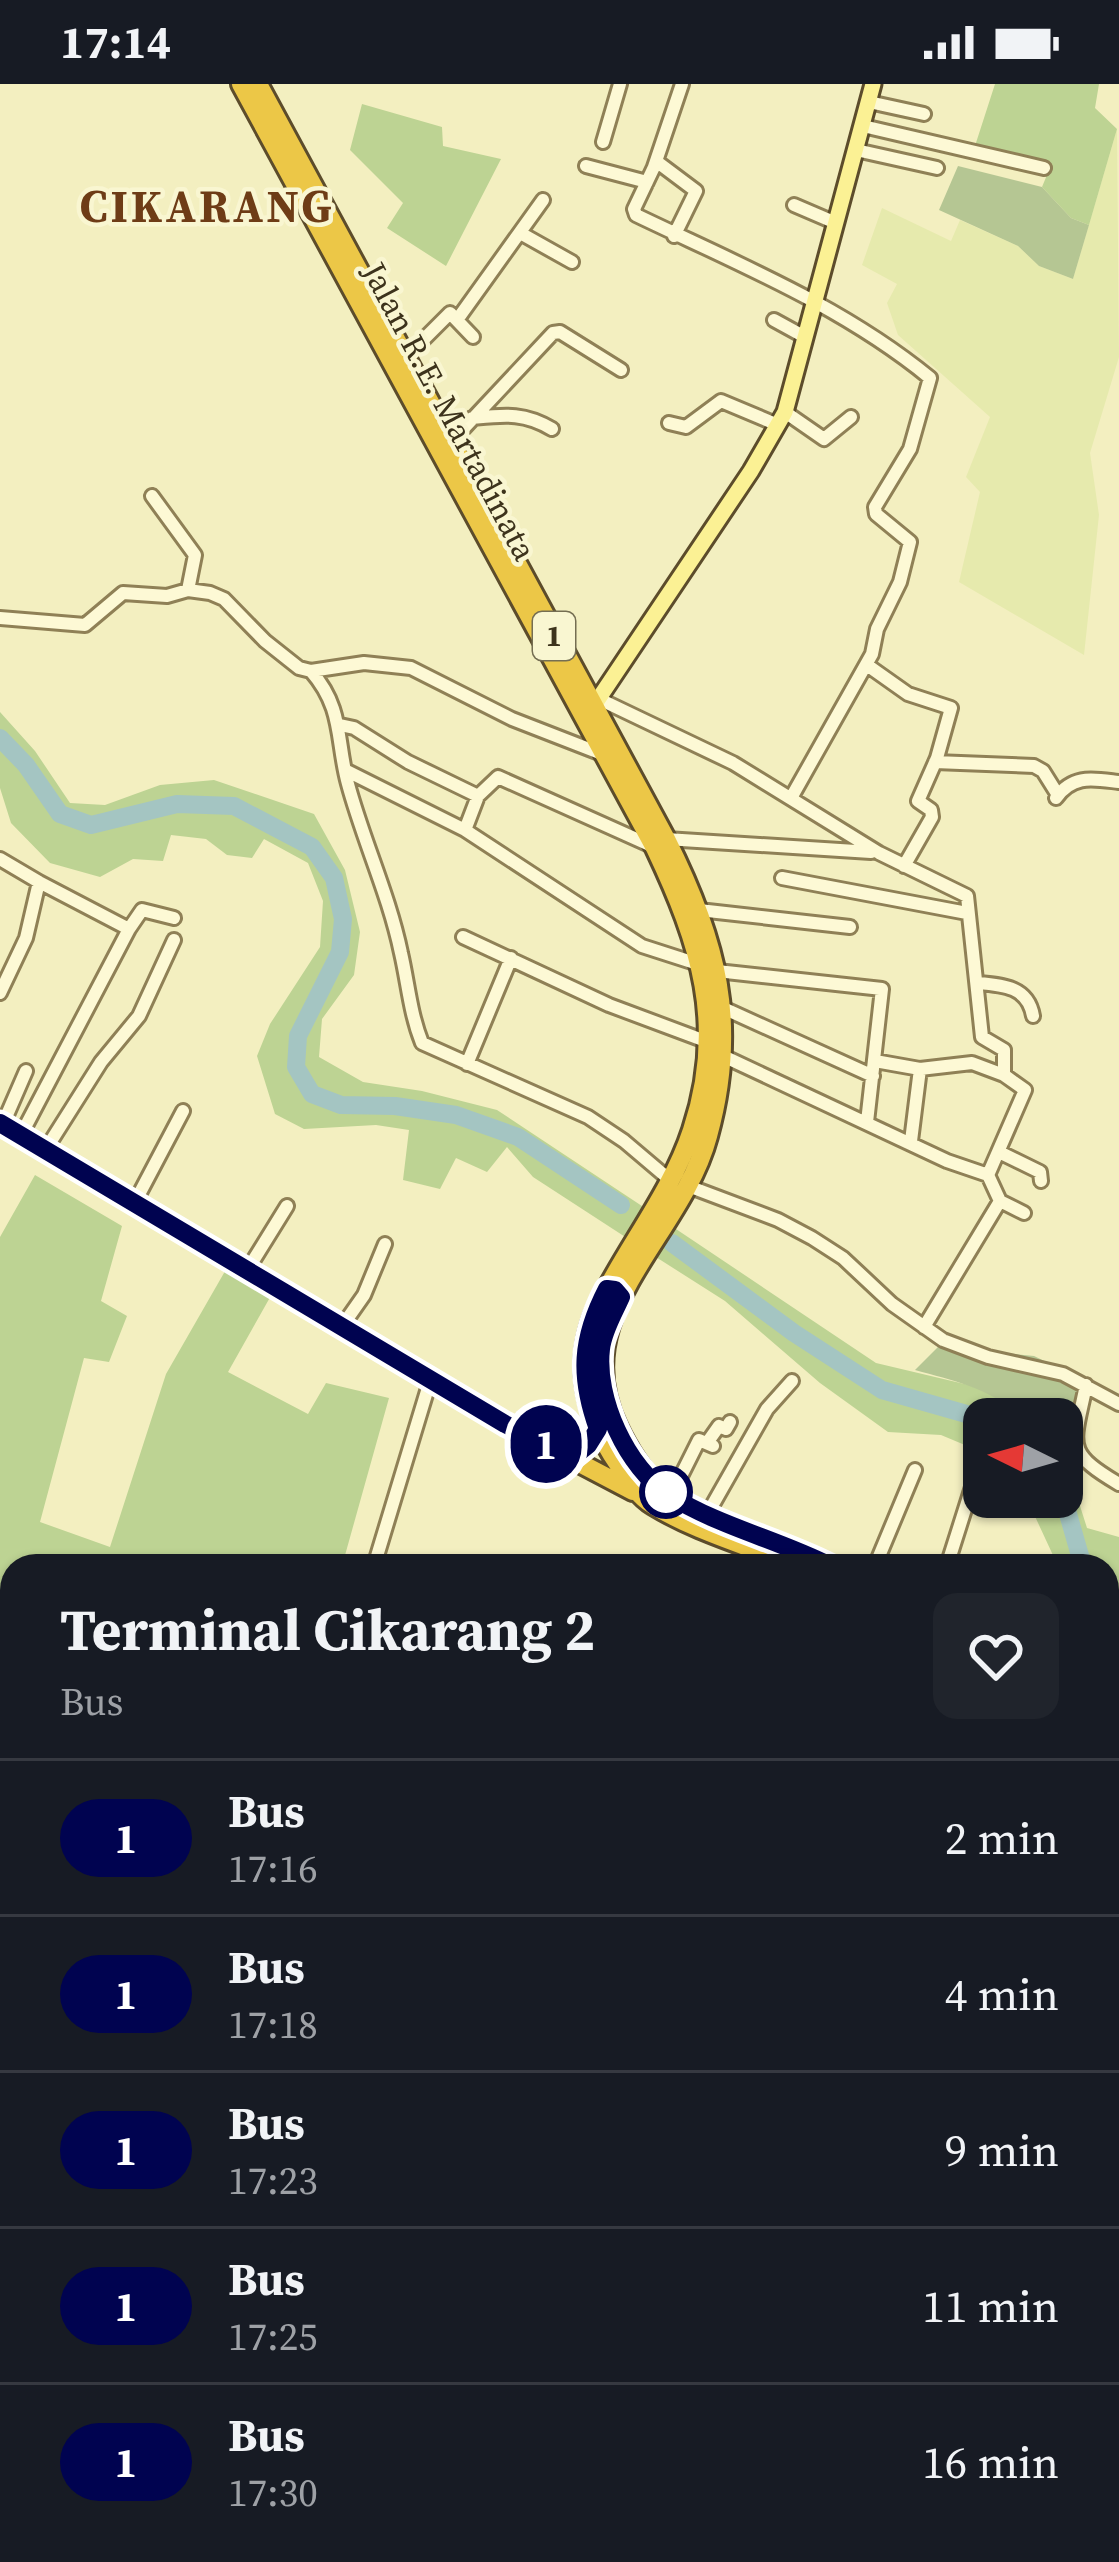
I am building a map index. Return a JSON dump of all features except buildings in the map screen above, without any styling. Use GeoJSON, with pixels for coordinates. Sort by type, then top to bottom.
{"type":"FeatureCollection","features":[{"type":"Feature","properties":{"kind":"highway","name":"Jalan R.E. Martadinata"},"geometry":{"type":"LineString","coordinates":[[241,84],[603,754],[699,910],[709,968],[708,1042],[679,1183]]}},
{"type":"Feature","properties":{"kind":"highway","name":"Jalan R.E. Martadinata"},"geometry":{"type":"LineString","coordinates":[[258,84],[449,444],[596,703],[660,843],[723,1008],[724,1056],[709,1136],[584,1346],[584,1382],[598,1429],[639,1493]]}},
{"type":"Feature","properties":{"kind":"highway","name":"1"},"geometry":{"type":"LineString","coordinates":[[1,1123],[505,1424],[665,1511],[768,1554]]}},
{"type":"Feature","properties":{"kind":"highway","name":"Jalan R.E. Martadinata"},"geometry":{"type":"LineString","coordinates":[[614,1293],[601,1349],[602,1383],[626,1443],[665,1492]]}},
{"type":"Feature","properties":{"kind":"highway"},"geometry":{"type":"LineString","coordinates":[[573,1457],[598,1429]]}},
{"type":"Feature","properties":{"kind":"highway","name":"1"},"geometry":{"type":"LineString","coordinates":[[665,1492],[802,1554]]}},
{"type":"Feature","properties":{"kind":"main road"},"geometry":{"type":"LineString","coordinates":[[596,703],[782,418],[873,84]]}},
{"type":"Feature","properties":{"kind":"street"},"geometry":{"type":"LineString","coordinates":[[602,142],[620,84]]}},
{"type":"Feature","properties":{"kind":"street"},"geometry":{"type":"LineString","coordinates":[[682,84],[673,119],[634,209],[636,215],[815,301],[878,337],[931,378],[910,449],[875,507],[876,514],[910,545],[900,582],[877,628],[867,665],[791,798]]}},
{"type":"Feature","properties":{"kind":"street"},"geometry":{"type":"LineString","coordinates":[[869,102],[924,114]]}},
{"type":"Feature","properties":{"kind":"street"},"geometry":{"type":"LineString","coordinates":[[862,126],[1044,169]]}},
{"type":"Feature","properties":{"kind":"street"},"geometry":{"type":"LineString","coordinates":[[856,150],[938,168]]}},
{"type":"Feature","properties":{"kind":"street"},"geometry":{"type":"LineString","coordinates":[[654,166],[660,164],[696,191],[674,236]]}},
{"type":"Feature","properties":{"kind":"street"},"geometry":{"type":"LineString","coordinates":[[586,166],[647,182]]}},
{"type":"Feature","properties":{"kind":"street"},"geometry":{"type":"LineString","coordinates":[[457,320],[543,200]]}},
{"type":"Feature","properties":{"kind":"street"},"geometry":{"type":"LineString","coordinates":[[794,205],[836,223]]}},
{"type":"Feature","properties":{"kind":"street"},"geometry":{"type":"LineString","coordinates":[[522,234],[572,262]]}},
{"type":"Feature","properties":{"kind":"street"},"geometry":{"type":"LineString","coordinates":[[404,359],[446,314],[472,337]]}},
{"type":"Feature","properties":{"kind":"street"},"geometry":{"type":"LineString","coordinates":[[774,320],[805,337]]}},
{"type":"Feature","properties":{"kind":"street"},"geometry":{"type":"LineString","coordinates":[[449,444],[556,332],[621,370]]}},
{"type":"Feature","properties":{"kind":"street"},"geometry":{"type":"LineString","coordinates":[[670,423],[686,427],[721,401],[782,418],[824,439],[851,417]]}},
{"type":"Feature","properties":{"kind":"street"},"geometry":{"type":"LineString","coordinates":[[471,418],[515,414],[552,429]]}},
{"type":"Feature","properties":{"kind":"street"},"geometry":{"type":"LineString","coordinates":[[152,496],[195,555],[188,590]]}},
{"type":"Feature","properties":{"kind":"street"},"geometry":{"type":"LineString","coordinates":[[0,618],[85,626],[123,593],[167,596],[188,590],[224,599],[286,660],[311,671],[364,663],[411,668],[512,718],[603,754]]}},
{"type":"Feature","properties":{"kind":"street"},"geometry":{"type":"LineString","coordinates":[[867,665],[908,694],[951,708],[918,801],[931,810],[932,817],[904,866]]}},
{"type":"Feature","properties":{"kind":"street"},"geometry":{"type":"LineString","coordinates":[[311,671],[340,725],[345,770],[426,1047],[587,1117],[679,1183],[778,1220],[812,1238],[924,1327],[977,1354],[1063,1374],[1119,1404]]}},
{"type":"Feature","properties":{"kind":"street"},"geometry":{"type":"LineString","coordinates":[[596,703],[667,728],[879,853],[967,896],[982,1037],[1004,1049],[1004,1075]]}},
{"type":"Feature","properties":{"kind":"street"},"geometry":{"type":"LineString","coordinates":[[340,725],[354,728],[408,762],[478,796]]}},
{"type":"Feature","properties":{"kind":"street"},"geometry":{"type":"LineString","coordinates":[[935,762],[1034,766],[1042,771],[1056,798],[1068,784],[1082,778],[1119,782]]}},
{"type":"Feature","properties":{"kind":"street"},"geometry":{"type":"LineString","coordinates":[[345,770],[465,830],[642,946],[709,968],[881,988],[867,1121]]}},
{"type":"Feature","properties":{"kind":"street"},"geometry":{"type":"LineString","coordinates":[[465,830],[478,796],[498,778],[660,843],[879,853]]}},
{"type":"Feature","properties":{"kind":"street"},"geometry":{"type":"LineString","coordinates":[[0,859],[128,929]]}},
{"type":"Feature","properties":{"kind":"street"},"geometry":{"type":"LineString","coordinates":[[782,878],[968,913]]}},
{"type":"Feature","properties":{"kind":"street"},"geometry":{"type":"LineString","coordinates":[[0,993],[26,938],[40,882]]}},
{"type":"Feature","properties":{"kind":"street"},"geometry":{"type":"LineString","coordinates":[[21,1135],[128,929],[142,910],[174,918]]}},
{"type":"Feature","properties":{"kind":"street"},"geometry":{"type":"LineString","coordinates":[[699,910],[850,927]]}},
{"type":"Feature","properties":{"kind":"street"},"geometry":{"type":"LineString","coordinates":[[463,937],[609,1005],[708,1042]]}},
{"type":"Feature","properties":{"kind":"street"},"geometry":{"type":"LineString","coordinates":[[46,1149],[101,1062],[139,1016],[173,940]]}},
{"type":"Feature","properties":{"kind":"street"},"geometry":{"type":"LineString","coordinates":[[467,1064],[511,958]]}},
{"type":"Feature","properties":{"kind":"street"},"geometry":{"type":"LineString","coordinates":[[978,982],[1017,990],[1028,998],[1034,1016]]}},
{"type":"Feature","properties":{"kind":"street"},"geometry":{"type":"LineString","coordinates":[[723,1008],[873,1076]]}},
{"type":"Feature","properties":{"kind":"street"},"geometry":{"type":"LineString","coordinates":[[724,1056],[947,1161],[988,1175],[1000,1201],[1024,1214]]}},
{"type":"Feature","properties":{"kind":"street"},"geometry":{"type":"LineString","coordinates":[[875,1061],[920,1069],[972,1064],[1004,1075],[1025,1090],[988,1175]]}},
{"type":"Feature","properties":{"kind":"street"},"geometry":{"type":"LineString","coordinates":[[910,1141],[920,1069]]}},
{"type":"Feature","properties":{"kind":"street"},"geometry":{"type":"LineString","coordinates":[[1,1123],[26,1071]]}},
{"type":"Feature","properties":{"kind":"street"},"geometry":{"type":"LineString","coordinates":[[135,1202],[183,1111]]}},
{"type":"Feature","properties":{"kind":"street"},"geometry":{"type":"LineString","coordinates":[[999,1152],[1040,1172],[1041,1181]]}},
{"type":"Feature","properties":{"kind":"street"},"geometry":{"type":"LineString","coordinates":[[924,1327],[1000,1201]]}},
{"type":"Feature","properties":{"kind":"street"},"geometry":{"type":"LineString","coordinates":[[248,1269],[287,1206]]}},
{"type":"Feature","properties":{"kind":"street"},"geometry":{"type":"LineString","coordinates":[[343,1324],[364,1295],[385,1244]]}},
{"type":"Feature","properties":{"kind":"street"},"geometry":{"type":"LineString","coordinates":[[378,1554],[432,1377]]}},
{"type":"Feature","properties":{"kind":"street"},"geometry":{"type":"LineString","coordinates":[[708,1513],[766,1409],[792,1381]]}},
{"type":"Feature","properties":{"kind":"street"},"geometry":{"type":"LineString","coordinates":[[1086,1385],[1078,1427],[1079,1456],[1119,1484]]}},
{"type":"Feature","properties":{"kind":"street"},"geometry":{"type":"LineString","coordinates":[[665,1492],[699,1440],[710,1445],[718,1426],[726,1429],[730,1422]]}},
{"type":"Feature","properties":{"kind":"street"},"geometry":{"type":"LineString","coordinates":[[880,1554],[915,1470]]}},
{"type":"Feature","properties":{"kind":"street"},"geometry":{"type":"LineString","coordinates":[[950,1554],[963,1514]]}},
{"type":"Feature","properties":{"kind":"green space"},"geometry":{"type":"Polygon","coordinates":[[[995,84],[1099,84],[1095,108],[1117,129],[1089,225],[1071,218],[1042,187],[1049,170],[974,149],[995,84]]]}},
{"type":"Feature","properties":{"kind":"green space"},"geometry":{"type":"Polygon","coordinates":[[[362,104],[442,127],[443,146],[501,159],[446,266],[387,228],[403,203],[350,150],[362,104]]]}},
{"type":"Feature","properties":{"kind":"green space"},"geometry":{"type":"Polygon","coordinates":[[[1117,129],[1119,357],[1090,453],[1099,515],[1084,655],[959,582],[980,492],[966,477],[990,417],[898,335],[887,303],[897,284],[862,265],[882,208],[951,241],[960,220],[1018,246],[1039,266],[1073,279],[1117,129]]]}},
{"type":"Feature","properties":{"kind":"green space"},"geometry":{"type":"Polygon","coordinates":[[[958,166],[1042,187],[1071,218],[1089,225],[1073,279],[1039,266],[1018,246],[939,210],[958,166]]]}},
{"type":"Feature","properties":{"kind":"green space"},"geometry":{"type":"Polygon","coordinates":[[[493,524],[655,819],[704,931],[718,986],[723,1041],[717,1098],[699,1158],[667,1223],[876,1363],[973,1386],[998,1398],[963,1398],[963,1444],[941,1435],[888,1432],[820,1383],[725,1301],[648,1252],[666,1223],[652,1213],[633,1242],[533,1177],[507,1147],[487,1172],[456,1158],[440,1189],[403,1180],[409,1130],[376,1125],[304,1129],[275,1114],[257,1056],[270,1024],[320,947],[323,901],[308,863],[264,839],[252,858],[227,855],[206,839],[171,835],[163,861],[133,859],[100,877],[50,863],[11,823],[0,788],[0,712],[35,751],[70,803],[105,805],[160,785],[214,780],[314,814],[345,870],[360,932],[354,975],[322,1019],[319,1057],[363,1082],[497,1110],[651,1212],[686,1141],[706,1065],[708,1012],[696,943],[653,843],[482,532],[493,524]]]}},
{"type":"Feature","properties":{"kind":"green space"},"geometry":{"type":"Polygon","coordinates":[[[35,1175],[122,1226],[101,1301],[127,1316],[109,1362],[84,1358],[40,1522],[110,1547],[166,1374],[232,1259],[277,1285],[228,1372],[308,1414],[326,1383],[389,1398],[345,1554],[0,1554],[0,1237],[35,1175]]]}},
{"type":"Feature","properties":{"kind":"green space"},"geometry":{"type":"Polygon","coordinates":[[[946,1339],[985,1351],[1034,1356],[1084,1380],[1079,1398],[994,1398],[915,1370],[946,1339]]]}},
{"type":"Feature","properties":{"kind":"green space"},"geometry":{"type":"Polygon","coordinates":[[[1083,1515],[1087,1528],[1119,1537],[1119,1554],[1052,1554],[1036,1518],[1083,1515]]]}},
{"type":"Feature","properties":{"kind":"waterway"},"geometry":{"type":"LineString","coordinates":[[0,738],[26,765],[60,814],[91,825],[177,804],[234,806],[312,847],[334,878],[343,919],[340,952],[298,1036],[296,1067],[312,1094],[341,1105],[395,1106],[456,1115],[518,1137],[621,1205]]}},
{"type":"Feature","properties":{"kind":"waterway"},"geometry":{"type":"LineString","coordinates":[[672,1243],[794,1333],[882,1390],[963,1413]]}},
{"type":"Feature","properties":{"kind":"waterway"},"geometry":{"type":"LineString","coordinates":[[1069,1518],[1080,1554]]}},
{"type":"Feature","properties":{"kind":"bus line","name":"1"},"geometry":{"type":"LineString","coordinates":[[0,1123],[505,1424],[573,1457],[598,1429],[584,1382],[588,1331],[607,1289],[619,1292],[601,1349],[602,1383],[610,1412],[646,1472],[671,1496],[804,1554]]}},
{"type":"Feature","properties":{"kind":"district","name":"CIKARANG"},"geometry":{"type":"Point","coordinates":[207,206]}}]}
